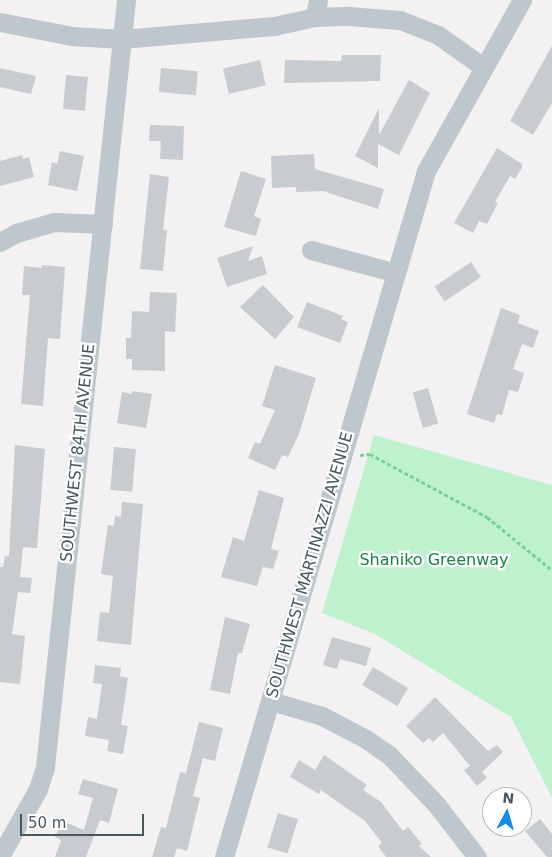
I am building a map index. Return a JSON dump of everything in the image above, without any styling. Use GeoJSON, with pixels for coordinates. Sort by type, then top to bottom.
{"type":"FeatureCollection","features":[{"type":"Feature","properties":{"kind":"street","name":"SOUTHWEST 84TH AVENUE"},"geometry":{"type":"LineString","coordinates":[[0,856],[38,789],[45,767],[126,0]]}},
{"type":"Feature","properties":{"kind":"street","name":"SOUTHWEST MARTINAZZI AVENUE"},"geometry":{"type":"LineString","coordinates":[[224,857],[426,171],[522,0]]}},
{"type":"Feature","properties":{"kind":"street"},"geometry":{"type":"LineString","coordinates":[[0,22],[72,36],[122,39],[274,26],[316,9],[348,16],[400,20],[438,35],[483,67]]}},
{"type":"Feature","properties":{"kind":"street"},"geometry":{"type":"LineString","coordinates":[[0,242],[16,233],[54,222],[103,224]]}},
{"type":"Feature","properties":{"kind":"street"},"geometry":{"type":"LineString","coordinates":[[310,250],[396,273]]}},
{"type":"Feature","properties":{"kind":"street"},"geometry":{"type":"LineString","coordinates":[[270,701],[322,716],[366,739],[390,756],[436,804],[477,857]]}},
{"type":"Feature","properties":{"kind":"path"},"geometry":{"type":"LineString","coordinates":[[342,453],[370,454],[433,486],[487,517],[552,570]]}},
{"type":"Feature","properties":{"kind":"green space","name":"Shaniko Greenway"},"geometry":{"type":"Polygon","coordinates":[[[374,435],[552,485],[552,798],[511,717],[375,634],[322,613],[374,435]]]}},
{"type":"Feature","properties":{"kind":"building"},"geometry":{"type":"Polygon","coordinates":[[[552,46],[552,103],[533,135],[510,121],[552,46]]]}},
{"type":"Feature","properties":{"kind":"building"},"geometry":{"type":"Polygon","coordinates":[[[342,55],[381,55],[380,81],[284,83],[285,60],[341,61],[342,55]]]}},
{"type":"Feature","properties":{"kind":"building"},"geometry":{"type":"Polygon","coordinates":[[[260,60],[266,85],[229,94],[223,69],[260,60]]]}},
{"type":"Feature","properties":{"kind":"building"},"geometry":{"type":"Polygon","coordinates":[[[0,68],[36,76],[31,94],[0,87],[0,68]]]}},
{"type":"Feature","properties":{"kind":"building"},"geometry":{"type":"Polygon","coordinates":[[[161,68],[198,71],[196,95],[159,92],[161,68]]]}},
{"type":"Feature","properties":{"kind":"building"},"geometry":{"type":"Polygon","coordinates":[[[66,75],[88,77],[85,111],[63,109],[66,75]]]}},
{"type":"Feature","properties":{"kind":"building"},"geometry":{"type":"Polygon","coordinates":[[[409,80],[430,93],[399,155],[378,144],[378,168],[355,156],[379,108],[379,135],[409,80]]]}},
{"type":"Feature","properties":{"kind":"building"},"geometry":{"type":"Polygon","coordinates":[[[150,125],[184,126],[183,160],[160,159],[161,141],[149,141],[150,125]]]}},
{"type":"Feature","properties":{"kind":"building"},"geometry":{"type":"Polygon","coordinates":[[[497,148],[522,164],[522,168],[515,179],[510,176],[495,202],[498,203],[487,224],[479,221],[473,233],[454,223],[497,148]]]}},
{"type":"Feature","properties":{"kind":"building"},"geometry":{"type":"Polygon","coordinates":[[[60,151],[84,156],[77,191],[48,185],[52,162],[57,164],[60,151]]]}},
{"type":"Feature","properties":{"kind":"building"},"geometry":{"type":"Polygon","coordinates":[[[314,154],[315,169],[384,189],[378,209],[323,191],[296,192],[296,187],[272,188],[271,156],[314,154]]]}},
{"type":"Feature","properties":{"kind":"building"},"geometry":{"type":"Polygon","coordinates":[[[22,155],[23,159],[29,157],[34,177],[0,186],[0,161],[22,155]]]}},
{"type":"Feature","properties":{"kind":"building"},"geometry":{"type":"Polygon","coordinates":[[[241,171],[266,179],[254,216],[261,219],[256,236],[224,227],[241,171]]]}},
{"type":"Feature","properties":{"kind":"building"},"geometry":{"type":"Polygon","coordinates":[[[150,174],[169,177],[163,230],[167,230],[163,271],[140,269],[150,174]]]}},
{"type":"Feature","properties":{"kind":"building"},"geometry":{"type":"Polygon","coordinates":[[[253,246],[248,261],[262,256],[267,274],[227,287],[217,258],[253,246]]]}},
{"type":"Feature","properties":{"kind":"building"},"geometry":{"type":"Polygon","coordinates":[[[471,262],[481,277],[445,302],[435,287],[471,262]]]}},
{"type":"Feature","properties":{"kind":"building"},"geometry":{"type":"Polygon","coordinates":[[[42,265],[65,267],[60,339],[48,338],[43,406],[21,404],[30,295],[22,295],[24,266],[42,268],[42,265]]]}},
{"type":"Feature","properties":{"kind":"building"},"geometry":{"type":"Polygon","coordinates":[[[263,285],[294,317],[275,339],[240,307],[263,285]]]}},
{"type":"Feature","properties":{"kind":"building"},"geometry":{"type":"Polygon","coordinates":[[[150,292],[177,293],[175,332],[165,331],[165,371],[132,370],[132,359],[126,359],[126,338],[131,338],[132,311],[149,312],[150,292]]]}},
{"type":"Feature","properties":{"kind":"building"},"geometry":{"type":"Polygon","coordinates":[[[307,302],[343,316],[341,319],[348,322],[340,343],[297,327],[307,302]]]}},
{"type":"Feature","properties":{"kind":"building"},"geometry":{"type":"Polygon","coordinates":[[[501,308],[520,315],[518,323],[539,331],[533,348],[522,344],[513,369],[524,373],[518,392],[509,390],[502,415],[497,414],[494,423],[467,414],[501,308]]]}},
{"type":"Feature","properties":{"kind":"building"},"geometry":{"type":"Polygon","coordinates":[[[275,365],[316,378],[299,434],[288,457],[282,455],[275,470],[248,458],[255,442],[260,444],[275,410],[262,406],[275,365]]]}},
{"type":"Feature","properties":{"kind":"building"},"geometry":{"type":"Polygon","coordinates":[[[428,388],[438,424],[423,428],[413,392],[428,388]]]}},
{"type":"Feature","properties":{"kind":"building"},"geometry":{"type":"Polygon","coordinates":[[[132,391],[152,394],[146,428],[117,423],[122,392],[132,394],[132,391]]]}},
{"type":"Feature","properties":{"kind":"building"},"geometry":{"type":"Polygon","coordinates":[[[15,445],[45,449],[37,548],[23,547],[20,577],[32,578],[30,593],[18,592],[12,634],[25,636],[20,684],[0,682],[0,567],[3,567],[5,556],[9,556],[15,445]]]}},
{"type":"Feature","properties":{"kind":"building"},"geometry":{"type":"Polygon","coordinates":[[[114,447],[136,449],[132,492],[110,490],[114,447]]]}},
{"type":"Feature","properties":{"kind":"building"},"geometry":{"type":"Polygon","coordinates":[[[259,490],[284,498],[271,549],[279,551],[273,569],[263,567],[257,586],[221,577],[233,537],[244,541],[259,490]]]}},
{"type":"Feature","properties":{"kind":"building"},"geometry":{"type":"Polygon","coordinates":[[[122,502],[143,504],[131,645],[97,641],[100,612],[109,613],[113,576],[101,574],[108,525],[114,526],[115,516],[121,517],[122,502]]]}},
{"type":"Feature","properties":{"kind":"building"},"geometry":{"type":"Polygon","coordinates":[[[225,617],[250,624],[242,653],[238,653],[230,694],[210,690],[225,617]]]}},
{"type":"Feature","properties":{"kind":"building"},"geometry":{"type":"Polygon","coordinates":[[[332,637],[371,648],[366,666],[340,659],[337,669],[323,665],[332,637]]]}},
{"type":"Feature","properties":{"kind":"building"},"geometry":{"type":"Polygon","coordinates":[[[95,665],[121,668],[120,676],[128,678],[121,725],[128,726],[123,754],[107,751],[109,740],[85,736],[88,717],[97,719],[102,684],[93,683],[95,665]]]}},
{"type":"Feature","properties":{"kind":"building"},"geometry":{"type":"Polygon","coordinates":[[[373,667],[408,688],[397,706],[362,685],[373,667]]]}},
{"type":"Feature","properties":{"kind":"building"},"geometry":{"type":"Polygon","coordinates":[[[435,697],[488,751],[497,745],[503,752],[482,772],[487,778],[477,786],[464,770],[470,766],[443,733],[433,742],[429,738],[423,743],[406,726],[435,697]]]}},
{"type":"Feature","properties":{"kind":"building"},"geometry":{"type":"Polygon","coordinates":[[[199,722],[223,728],[215,761],[203,758],[193,796],[200,798],[187,851],[177,848],[174,857],[152,857],[161,827],[166,828],[180,772],[186,773],[199,722]]]}},
{"type":"Feature","properties":{"kind":"building"},"geometry":{"type":"Polygon","coordinates":[[[324,755],[367,785],[363,790],[381,802],[403,831],[408,827],[422,844],[419,846],[431,857],[386,857],[378,846],[382,843],[365,821],[321,790],[319,794],[290,777],[299,760],[315,770],[324,755]]]}},
{"type":"Feature","properties":{"kind":"building"},"geometry":{"type":"Polygon","coordinates":[[[83,779],[118,789],[109,823],[100,820],[86,857],[55,857],[61,840],[55,837],[62,821],[84,830],[93,798],[78,794],[83,779]]]}},
{"type":"Feature","properties":{"kind":"building"},"geometry":{"type":"Polygon","coordinates":[[[278,813],[298,819],[288,854],[267,847],[278,813]]]}},
{"type":"Feature","properties":{"kind":"building"},"geometry":{"type":"Polygon","coordinates":[[[540,819],[552,834],[552,857],[547,857],[530,837],[532,837],[532,825],[540,819]]]}}]}
